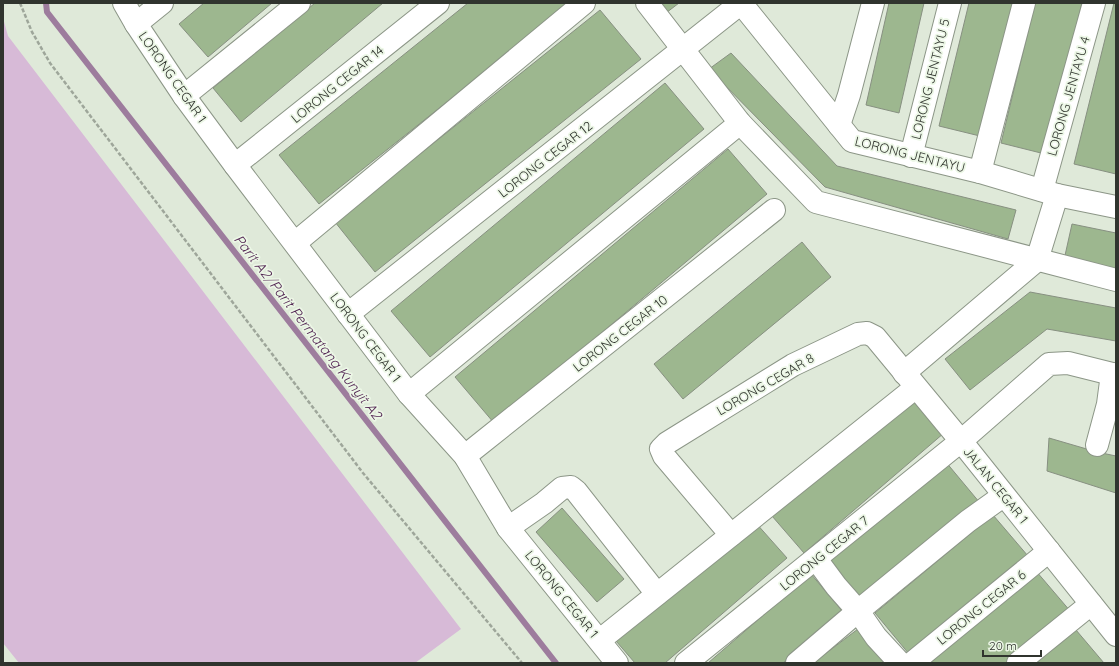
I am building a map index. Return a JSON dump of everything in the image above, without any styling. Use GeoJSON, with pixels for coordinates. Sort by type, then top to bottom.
{"type":"FeatureCollection","features":[{"type":"Feature","properties":{"kind":"street","name":"LORONG CEGAR 1"},"geometry":{"type":"LineString","coordinates":[[124,3],[136,24],[184,96],[409,394],[465,456],[508,528],[600,640],[617,663]]}},
{"type":"Feature","properties":{"kind":"street"},"geometry":{"type":"LineString","coordinates":[[136,24],[162,3]]}},
{"type":"Feature","properties":{"kind":"street"},"geometry":{"type":"LineString","coordinates":[[184,96],[299,3]]}},
{"type":"Feature","properties":{"kind":"street","name":"LORONG CEGAR 14"},"geometry":{"type":"LineString","coordinates":[[236,165],[438,3]]}},
{"type":"Feature","properties":{"kind":"street"},"geometry":{"type":"LineString","coordinates":[[295,243],[584,3]]}},
{"type":"Feature","properties":{"kind":"street"},"geometry":{"type":"LineString","coordinates":[[647,3],[740,123],[816,202],[1116,280]]}},
{"type":"Feature","properties":{"kind":"street","name":"LORONG CEGAR 12"},"geometry":{"type":"LineString","coordinates":[[348,314],[741,3]]}},
{"type":"Feature","properties":{"kind":"street","name":"LORONG JENTAYU"},"geometry":{"type":"LineString","coordinates":[[741,3],[852,141],[980,172],[1049,193],[1116,207]]}},
{"type":"Feature","properties":{"kind":"street"},"geometry":{"type":"LineString","coordinates":[[839,124],[849,95],[873,3]]}},
{"type":"Feature","properties":{"kind":"street","name":"LORONG JENTAYU 5"},"geometry":{"type":"LineString","coordinates":[[911,156],[950,3]]}},
{"type":"Feature","properties":{"kind":"street"},"geometry":{"type":"LineString","coordinates":[[980,172],[1024,3]]}},
{"type":"Feature","properties":{"kind":"street","name":"LORONG JENTAYU 4"},"geometry":{"type":"LineString","coordinates":[[1037,260],[1049,193],[1094,3]]}},
{"type":"Feature","properties":{"kind":"street"},"geometry":{"type":"LineString","coordinates":[[409,394],[740,123]]}},
{"type":"Feature","properties":{"kind":"street","name":"LORONG CEGAR 10"},"geometry":{"type":"LineString","coordinates":[[465,456],[774,210]]}},
{"type":"Feature","properties":{"kind":"street"},"geometry":{"type":"LineString","coordinates":[[600,640],[731,535],[910,380],[1037,260]]}},
{"type":"Feature","properties":{"kind":"street","name":"LORONG CEGAR 8"},"geometry":{"type":"LineString","coordinates":[[731,535],[664,456],[661,449],[667,443],[793,365],[858,334],[867,333],[875,336]]}},
{"type":"Feature","properties":{"kind":"street","name":"JALAN CEGAR 1"},"geometry":{"type":"LineString","coordinates":[[875,336],[961,441],[1116,636]]}},
{"type":"Feature","properties":{"kind":"street","name":"LORONG CEGAR 7"},"geometry":{"type":"LineString","coordinates":[[686,663],[961,441],[1049,364],[1068,363],[1114,375]]}},
{"type":"Feature","properties":{"kind":"street"},"geometry":{"type":"LineString","coordinates":[[1097,445],[1114,375]]}},
{"type":"Feature","properties":{"kind":"street"},"geometry":{"type":"LineString","coordinates":[[508,528],[544,503],[562,488],[571,487],[576,491],[657,594]]}},
{"type":"Feature","properties":{"kind":"street"},"geometry":{"type":"LineString","coordinates":[[797,663],[968,521],[1004,496]]}},
{"type":"Feature","properties":{"kind":"street","name":"LORONG CEGAR 6"},"geometry":{"type":"LineString","coordinates":[[912,663],[1049,551]]}},
{"type":"Feature","properties":{"kind":"street"},"geometry":{"type":"LineString","coordinates":[[816,559],[836,586],[858,611],[876,637],[900,663]]}},
{"type":"Feature","properties":{"kind":"street"},"geometry":{"type":"LineString","coordinates":[[1018,663],[1091,604]]}},
{"type":"Feature","properties":{"kind":"path"},"geometry":{"type":"LineString","coordinates":[[20,3],[32,32],[50,63],[363,473],[522,663]]}},
{"type":"Feature","properties":{"kind":"shaded area"},"geometry":{"type":"Polygon","coordinates":[[[3,18],[8,36],[461,629],[415,663],[19,663],[3,643],[3,18]]]}},
{"type":"Feature","properties":{"kind":"building"},"geometry":{"type":"Polygon","coordinates":[[[204,3],[272,3],[208,57],[179,24],[204,3]]]}},
{"type":"Feature","properties":{"kind":"building"},"geometry":{"type":"Polygon","coordinates":[[[315,3],[383,3],[241,122],[213,88],[315,3]]]}},
{"type":"Feature","properties":{"kind":"building"},"geometry":{"type":"Polygon","coordinates":[[[468,3],[571,3],[319,204],[279,155],[468,3]]]}},
{"type":"Feature","properties":{"kind":"building"},"geometry":{"type":"Polygon","coordinates":[[[651,3],[679,3],[662,16],[651,3]]]}},
{"type":"Feature","properties":{"kind":"building"},"geometry":{"type":"Polygon","coordinates":[[[889,3],[924,3],[899,113],[866,105],[889,3]]]}},
{"type":"Feature","properties":{"kind":"building"},"geometry":{"type":"Polygon","coordinates":[[[969,3],[1016,3],[984,137],[939,126],[969,3]]]}},
{"type":"Feature","properties":{"kind":"building"},"geometry":{"type":"Polygon","coordinates":[[[1035,3],[1082,3],[1045,154],[1001,143],[1035,3]]]}},
{"type":"Feature","properties":{"kind":"building"},"geometry":{"type":"Polygon","coordinates":[[[1114,3],[1116,3],[1116,174],[1074,164],[1114,3]]]}},
{"type":"Feature","properties":{"kind":"building"},"geometry":{"type":"Polygon","coordinates":[[[600,10],[641,59],[375,272],[335,222],[600,10]]]}},
{"type":"Feature","properties":{"kind":"building"},"geometry":{"type":"Polygon","coordinates":[[[731,53],[837,166],[1016,210],[1008,239],[825,187],[709,69],[731,53]]]}},
{"type":"Feature","properties":{"kind":"building"},"geometry":{"type":"Polygon","coordinates":[[[665,83],[704,129],[430,357],[391,311],[665,83]]]}},
{"type":"Feature","properties":{"kind":"building"},"geometry":{"type":"Polygon","coordinates":[[[728,149],[767,194],[494,423],[455,377],[728,149]]]}},
{"type":"Feature","properties":{"kind":"building"},"geometry":{"type":"Polygon","coordinates":[[[1072,224],[1116,233],[1116,271],[1064,260],[1072,224]]]}},
{"type":"Feature","properties":{"kind":"building"},"geometry":{"type":"Polygon","coordinates":[[[802,242],[831,277],[683,399],[654,364],[802,242]]]}},
{"type":"Feature","properties":{"kind":"building"},"geometry":{"type":"Polygon","coordinates":[[[1030,292],[1116,308],[1116,341],[1047,329],[970,390],[945,359],[1030,292]]]}},
{"type":"Feature","properties":{"kind":"building"},"geometry":{"type":"Polygon","coordinates":[[[912,396],[944,433],[804,553],[772,516],[912,396]]]}},
{"type":"Feature","properties":{"kind":"building"},"geometry":{"type":"Polygon","coordinates":[[[1049,438],[1116,456],[1116,493],[1047,471],[1049,438]]]}},
{"type":"Feature","properties":{"kind":"building"},"geometry":{"type":"Polygon","coordinates":[[[945,461],[980,503],[861,601],[827,560],[945,461]]]}},
{"type":"Feature","properties":{"kind":"building"},"geometry":{"type":"Polygon","coordinates":[[[562,508],[624,579],[597,602],[536,532],[562,508]]]}},
{"type":"Feature","properties":{"kind":"building"},"geometry":{"type":"Polygon","coordinates":[[[993,515],[1028,556],[909,654],[875,613],[993,515]]]}},
{"type":"Feature","properties":{"kind":"building"},"geometry":{"type":"Polygon","coordinates":[[[755,522],[787,558],[665,663],[635,663],[616,641],[755,522]]]}},
{"type":"Feature","properties":{"kind":"building"},"geometry":{"type":"Polygon","coordinates":[[[1036,571],[1071,612],[1009,663],[925,663],[1036,571]]]}},
{"type":"Feature","properties":{"kind":"building"},"geometry":{"type":"Polygon","coordinates":[[[811,574],[843,612],[783,663],[708,663],[811,574]]]}},
{"type":"Feature","properties":{"kind":"building"},"geometry":{"type":"Polygon","coordinates":[[[858,629],[884,663],[813,663],[858,629]]]}},
{"type":"Feature","properties":{"kind":"building"},"geometry":{"type":"Polygon","coordinates":[[[1076,630],[1104,663],[1036,663],[1076,630]]]}},
{"type":"Feature","properties":{"kind":"waterway","name":"Parit A2/Parit Permatang Kunyit A2"},"geometry":{"type":"LineString","coordinates":[[46,3],[47,12],[556,663]]}}]}
